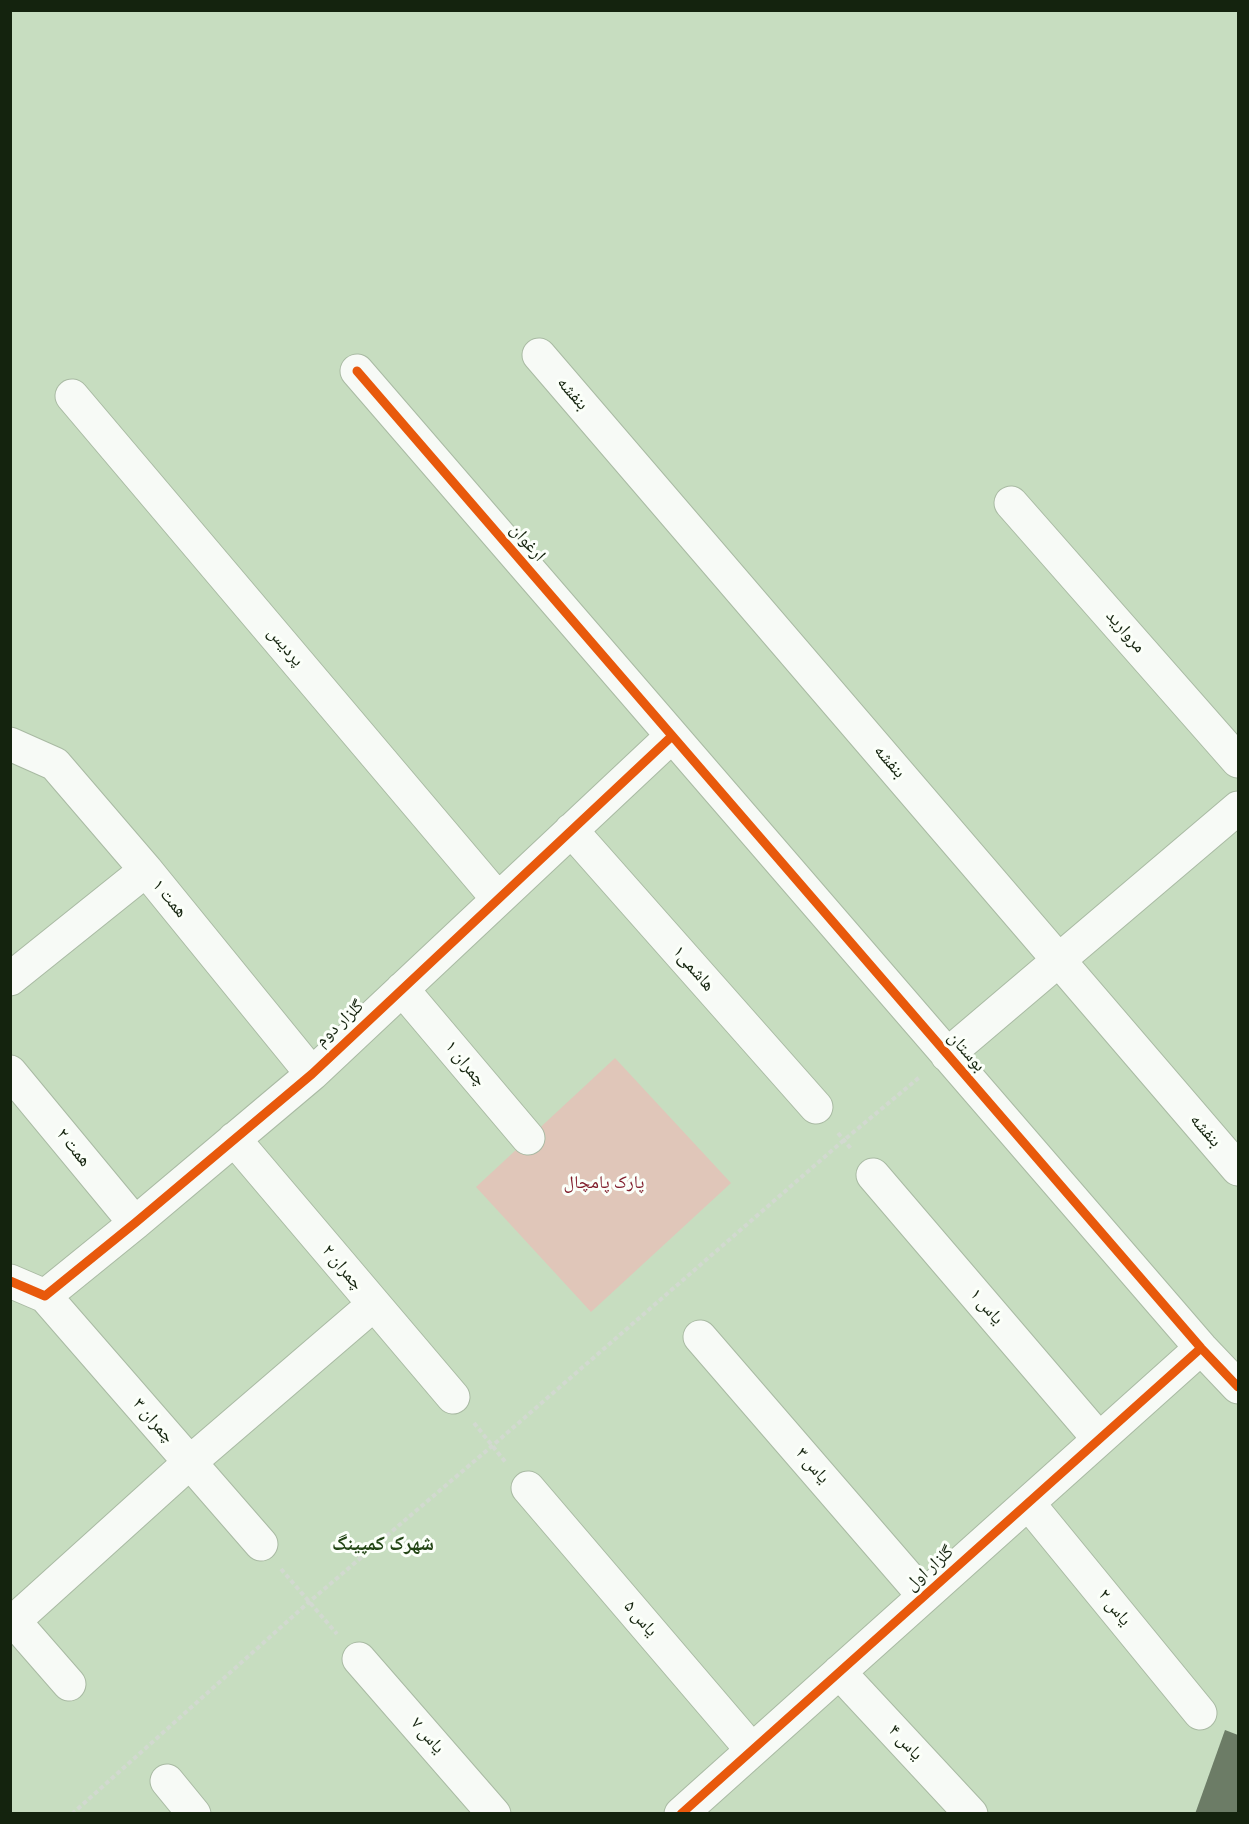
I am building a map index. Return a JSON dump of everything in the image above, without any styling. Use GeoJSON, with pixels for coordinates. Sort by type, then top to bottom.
{"type":"FeatureCollection","features":[{"type":"Feature","properties":{"kind":"street","name":"بنفشه"},"geometry":{"type":"LineString","coordinates":[[539,355],[1239,1169]]}},
{"type":"Feature","properties":{"kind":"street","name":"ارغوان"},"geometry":{"type":"LineString","coordinates":[[357,371],[672,736]]}},
{"type":"Feature","properties":{"kind":"street","name":"پردیس"},"geometry":{"type":"LineString","coordinates":[[72,396],[498,898]]}},
{"type":"Feature","properties":{"kind":"street","name":"مروارید"},"geometry":{"type":"LineString","coordinates":[[1011,503],[1239,761]]}},
{"type":"Feature","properties":{"kind":"street","name":"گلزار دوم"},"geometry":{"type":"LineString","coordinates":[[45,1296],[312,1074],[672,736]]}},
{"type":"Feature","properties":{"kind":"street","name":"بوستان"},"geometry":{"type":"LineString","coordinates":[[672,736],[1201,1348],[1239,1387]]}},
{"type":"Feature","properties":{"kind":"street","name":"همت ۱"},"geometry":{"type":"LineString","coordinates":[[10,744],[55,765],[146,870],[312,1074]]}},
{"type":"Feature","properties":{"kind":"street"},"geometry":{"type":"LineString","coordinates":[[947,1055],[1239,808]]}},
{"type":"Feature","properties":{"kind":"street","name":"هاشمی۱"},"geometry":{"type":"LineString","coordinates":[[571,830],[816,1107]]}},
{"type":"Feature","properties":{"kind":"street"},"geometry":{"type":"LineString","coordinates":[[10,979],[146,870]]}},
{"type":"Feature","properties":{"kind":"street","name":"چمران ۱"},"geometry":{"type":"LineString","coordinates":[[402,989],[528,1138]]}},
{"type":"Feature","properties":{"kind":"street","name":"همت ۲"},"geometry":{"type":"LineString","coordinates":[[10,1072],[135,1223]]}},
{"type":"Feature","properties":{"kind":"street","name":"چمران ۲"},"geometry":{"type":"LineString","coordinates":[[234,1139],[453,1397]]}},
{"type":"Feature","properties":{"kind":"street","name":"یاس ۱"},"geometry":{"type":"LineString","coordinates":[[873,1175],[1099,1439]]}},
{"type":"Feature","properties":{"kind":"street"},"geometry":{"type":"LineString","coordinates":[[10,1281],[45,1296]]}},
{"type":"Feature","properties":{"kind":"street","name":"چمران ۳"},"geometry":{"type":"LineString","coordinates":[[45,1296],[261,1544]]}},
{"type":"Feature","properties":{"kind":"street"},"geometry":{"type":"LineString","coordinates":[[69,1684],[14,1622],[189,1463],[373,1305]]}},
{"type":"Feature","properties":{"kind":"street","name":"یاس ۳"},"geometry":{"type":"LineString","coordinates":[[700,1337],[924,1596]]}},
{"type":"Feature","properties":{"kind":"street","name":"گلزار اول"},"geometry":{"type":"LineString","coordinates":[[681,1814],[1201,1348]]}},
{"type":"Feature","properties":{"kind":"street","name":"یاس ۵"},"geometry":{"type":"LineString","coordinates":[[528,1488],[752,1750]]}},
{"type":"Feature","properties":{"kind":"street","name":"یاس ۲"},"geometry":{"type":"LineString","coordinates":[[1028,1503],[1200,1713]]}},
{"type":"Feature","properties":{"kind":"street","name":"یاس ۷"},"geometry":{"type":"LineString","coordinates":[[359,1659],[494,1814]]}},
{"type":"Feature","properties":{"kind":"street","name":"یاس ۴"},"geometry":{"type":"LineString","coordinates":[[839,1672],[971,1814]]}},
{"type":"Feature","properties":{"kind":"street"},"geometry":{"type":"LineString","coordinates":[[166,1781],[194,1814]]}},
{"type":"Feature","properties":{"kind":"path"},"geometry":{"type":"LineString","coordinates":[[72,1814],[309,1602],[844,1140],[947,1055]]}},
{"type":"Feature","properties":{"kind":"path"},"geometry":{"type":"LineString","coordinates":[[816,1107],[873,1175]]}},
{"type":"Feature","properties":{"kind":"path"},"geometry":{"type":"LineString","coordinates":[[453,1397],[528,1488]]}},
{"type":"Feature","properties":{"kind":"path"},"geometry":{"type":"LineString","coordinates":[[261,1544],[359,1659]]}},
{"type":"Feature","properties":{"kind":"green space","name":"پارک پامچال"},"geometry":{"type":"Polygon","coordinates":[[[615,1058],[731,1183],[591,1312],[476,1187],[615,1058]]]}},
{"type":"Feature","properties":{"kind":"building"},"geometry":{"type":"Polygon","coordinates":[[[1225,1730],[1238,1735],[1238,1814],[1195,1814],[1225,1730]]]}},
{"type":"Feature","properties":{"kind":"cycle path"},"geometry":{"type":"LineString","coordinates":[[357,371],[1201,1348],[1238,1387]]}},
{"type":"Feature","properties":{"kind":"cycle path"},"geometry":{"type":"LineString","coordinates":[[10,1281],[45,1296],[135,1223],[312,1074],[672,736]]}},
{"type":"Feature","properties":{"kind":"cycle path"},"geometry":{"type":"LineString","coordinates":[[681,1814],[1201,1348]]}},
{"type":"Feature","properties":{"kind":"district","name":"شهرک کمپینگ"},"geometry":{"type":"Point","coordinates":[383,1545]}}]}
